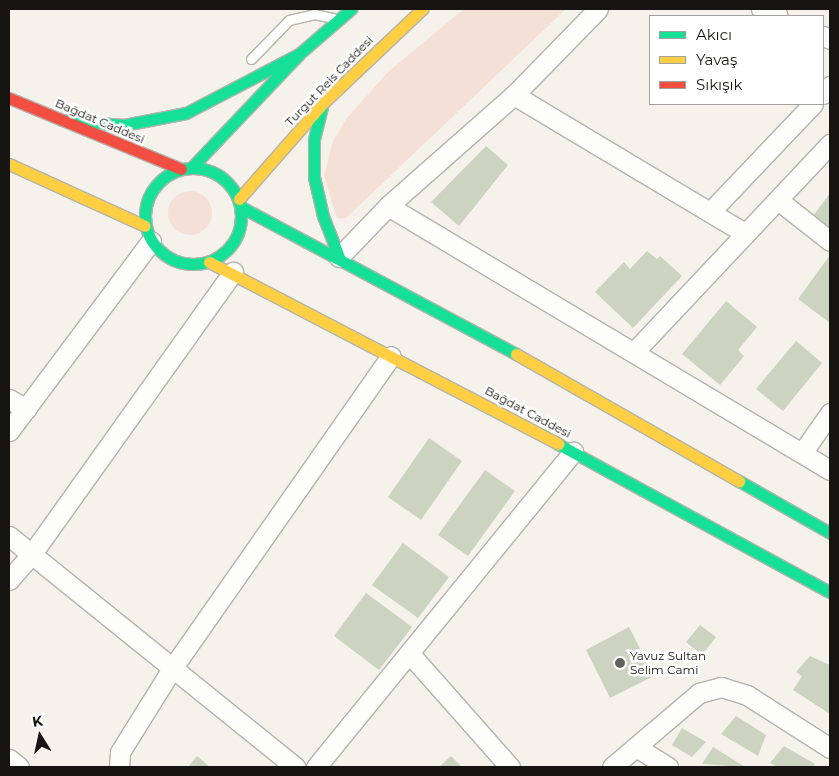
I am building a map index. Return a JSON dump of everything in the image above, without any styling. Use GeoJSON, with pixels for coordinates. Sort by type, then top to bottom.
{"type":"FeatureCollection","features":[{"type":"Feature","properties":{"kind":"main road"},"geometry":{"type":"LineString","coordinates":[[148,233],[144,214],[152,191],[186,169],[299,54],[351,9]]}},
{"type":"Feature","properties":{"kind":"main road","name":"Turgut Reis Caddesi"},"geometry":{"type":"LineString","coordinates":[[240,203],[323,103],[422,9]]}},
{"type":"Feature","properties":{"kind":"main road"},"geometry":{"type":"LineString","coordinates":[[62,120],[124,125],[186,113],[299,54]]}},
{"type":"Feature","properties":{"kind":"main road","name":"Bağdat Caddesi"},"geometry":{"type":"LineString","coordinates":[[9,98],[186,169]]}},
{"type":"Feature","properties":{"kind":"main road"},"geometry":{"type":"LineString","coordinates":[[323,103],[314,140],[314,177],[323,216],[339,257]]}},
{"type":"Feature","properties":{"kind":"main road"},"geometry":{"type":"LineString","coordinates":[[9,164],[148,233],[176,262],[209,262],[232,246],[238,234],[240,203],[233,188],[215,173],[186,169]]}},
{"type":"Feature","properties":{"kind":"main road"},"geometry":{"type":"LineString","coordinates":[[240,203],[830,533]]}},
{"type":"Feature","properties":{"kind":"main road","name":"Bağdat Caddesi"},"geometry":{"type":"LineString","coordinates":[[209,262],[233,272],[573,452],[830,592]]}},
{"type":"Feature","properties":{"kind":"street"},"geometry":{"type":"LineString","coordinates":[[339,257],[388,206],[514,95],[598,9]]}},
{"type":"Feature","properties":{"kind":"street"},"geometry":{"type":"LineString","coordinates":[[761,9],[777,15]]}},
{"type":"Feature","properties":{"kind":"street"},"geometry":{"type":"LineString","coordinates":[[514,95],[711,211],[746,234]]}},
{"type":"Feature","properties":{"kind":"street"},"geometry":{"type":"LineString","coordinates":[[711,211],[812,105]]}},
{"type":"Feature","properties":{"kind":"street"},"geometry":{"type":"LineString","coordinates":[[634,352],[830,144]]}},
{"type":"Feature","properties":{"kind":"street"},"geometry":{"type":"LineString","coordinates":[[778,200],[830,241]]}},
{"type":"Feature","properties":{"kind":"street"},"geometry":{"type":"LineString","coordinates":[[388,206],[830,470]]}},
{"type":"Feature","properties":{"kind":"street"},"geometry":{"type":"LineString","coordinates":[[9,432],[148,233]]}},
{"type":"Feature","properties":{"kind":"street"},"geometry":{"type":"LineString","coordinates":[[9,580],[31,555],[233,272]]}},
{"type":"Feature","properties":{"kind":"street"},"geometry":{"type":"LineString","coordinates":[[119,767],[120,752],[171,670],[392,356]]}},
{"type":"Feature","properties":{"kind":"street"},"geometry":{"type":"LineString","coordinates":[[9,399],[26,409]]}},
{"type":"Feature","properties":{"kind":"street"},"geometry":{"type":"LineString","coordinates":[[802,453],[830,413]]}},
{"type":"Feature","properties":{"kind":"street"},"geometry":{"type":"LineString","coordinates":[[316,767],[573,452]]}},
{"type":"Feature","properties":{"kind":"street"},"geometry":{"type":"LineString","coordinates":[[9,536],[171,670],[296,767]]}},
{"type":"Feature","properties":{"kind":"street"},"geometry":{"type":"LineString","coordinates":[[410,654],[510,767]]}},
{"type":"Feature","properties":{"kind":"street"},"geometry":{"type":"LineString","coordinates":[[612,767],[699,693],[721,688],[747,695],[830,748]]}},
{"type":"Feature","properties":{"kind":"street"},"geometry":{"type":"LineString","coordinates":[[636,747],[668,767]]}},
{"type":"Feature","properties":{"kind":"street"},"geometry":{"type":"LineString","coordinates":[[9,759],[19,767]]}},
{"type":"Feature","properties":{"kind":"lane"},"geometry":{"type":"LineString","coordinates":[[251,59],[298,12],[338,20]]}},
{"type":"Feature","properties":{"kind":"shaded area"},"geometry":{"type":"Polygon","coordinates":[[[464,9],[566,9],[346,218],[337,218],[324,176],[333,141],[346,119],[388,72],[464,9]]]}},
{"type":"Feature","properties":{"kind":"shaded area"},"geometry":{"type":"Polygon","coordinates":[[[190,191],[202,195],[208,201],[212,213],[208,225],[202,231],[190,235],[178,231],[172,225],[168,213],[172,201],[178,195],[190,191]]]}},
{"type":"Feature","properties":{"kind":"building"},"geometry":{"type":"Polygon","coordinates":[[[486,146],[508,165],[459,226],[431,202],[486,146]]]}},
{"type":"Feature","properties":{"kind":"building"},"geometry":{"type":"Polygon","coordinates":[[[830,193],[830,229],[813,216],[830,193]]]}},
{"type":"Feature","properties":{"kind":"building"},"geometry":{"type":"Polygon","coordinates":[[[647,251],[657,259],[660,256],[682,276],[633,328],[595,292],[624,262],[630,269],[647,251]]]}},
{"type":"Feature","properties":{"kind":"building"},"geometry":{"type":"Polygon","coordinates":[[[830,255],[830,323],[798,299],[830,255]]]}},
{"type":"Feature","properties":{"kind":"building"},"geometry":{"type":"Polygon","coordinates":[[[726,301],[757,327],[738,350],[744,356],[720,385],[682,354],[726,301]]]}},
{"type":"Feature","properties":{"kind":"building"},"geometry":{"type":"Polygon","coordinates":[[[796,341],[822,363],[783,411],[756,389],[796,341]]]}},
{"type":"Feature","properties":{"kind":"building"},"geometry":{"type":"Polygon","coordinates":[[[429,438],[462,461],[421,520],[388,497],[429,438]]]}},
{"type":"Feature","properties":{"kind":"building"},"geometry":{"type":"Polygon","coordinates":[[[485,470],[515,491],[468,556],[438,535],[485,470]]]}},
{"type":"Feature","properties":{"kind":"building"},"geometry":{"type":"Polygon","coordinates":[[[403,543],[449,577],[418,618],[372,585],[403,543]]]}},
{"type":"Feature","properties":{"kind":"building"},"geometry":{"type":"Polygon","coordinates":[[[366,593],[412,627],[379,670],[334,636],[366,593]]]}},
{"type":"Feature","properties":{"kind":"building"},"geometry":{"type":"Polygon","coordinates":[[[700,625],[716,637],[702,655],[686,642],[700,625]]]}},
{"type":"Feature","properties":{"kind":"building","name":"Yavuz Sultan Selim Cami"},"geometry":{"type":"Polygon","coordinates":[[[629,627],[654,676],[610,698],[586,650],[629,627]]]}},
{"type":"Feature","properties":{"kind":"building"},"geometry":{"type":"Polygon","coordinates":[[[810,656],[830,665],[830,714],[793,690],[802,676],[796,672],[810,656]]]}},
{"type":"Feature","properties":{"kind":"building"},"geometry":{"type":"Polygon","coordinates":[[[736,716],[766,735],[758,756],[721,734],[736,716]]]}},
{"type":"Feature","properties":{"kind":"building"},"geometry":{"type":"Polygon","coordinates":[[[682,728],[706,742],[692,757],[672,745],[682,728]]]}},
{"type":"Feature","properties":{"kind":"building"},"geometry":{"type":"Polygon","coordinates":[[[784,746],[815,764],[813,767],[777,767],[770,763],[784,746]]]}},
{"type":"Feature","properties":{"kind":"building"},"geometry":{"type":"Polygon","coordinates":[[[713,747],[745,767],[702,764],[713,747]]]}},
{"type":"Feature","properties":{"kind":"building"},"geometry":{"type":"Polygon","coordinates":[[[197,756],[210,767],[188,767],[197,756]]]}},
{"type":"Feature","properties":{"kind":"building"},"geometry":{"type":"Polygon","coordinates":[[[451,756],[462,767],[439,767],[451,756]]]}},
{"type":"Feature","properties":{"kind":"traffic: fast"},"geometry":{"type":"LineString","coordinates":[[191,168],[299,54],[351,9]]}},
{"type":"Feature","properties":{"kind":"traffic: fast"},"geometry":{"type":"LineString","coordinates":[[62,120],[124,125],[186,113],[299,54]]}},
{"type":"Feature","properties":{"kind":"traffic: fast"},"geometry":{"type":"LineString","coordinates":[[323,103],[314,140],[314,177],[323,216],[339,257]]}},
{"type":"Feature","properties":{"kind":"traffic: fast"},"geometry":{"type":"LineString","coordinates":[[193,168],[211,171],[227,182],[238,198],[241,216],[238,234],[227,250],[211,261],[193,264],[175,261],[159,250],[148,234],[145,216],[148,198],[159,182],[175,171],[193,168]]}},
{"type":"Feature","properties":{"kind":"traffic: fast"},"geometry":{"type":"LineString","coordinates":[[241,207],[516,354]]}},
{"type":"Feature","properties":{"kind":"traffic: fast"},"geometry":{"type":"LineString","coordinates":[[558,444],[830,592]]}},
{"type":"Feature","properties":{"kind":"traffic: fast"},"geometry":{"type":"LineString","coordinates":[[739,481],[830,533]]}},
{"type":"Feature","properties":{"kind":"traffic: slow"},"geometry":{"type":"LineString","coordinates":[[239,199],[323,103],[422,9]]}},
{"type":"Feature","properties":{"kind":"traffic: slow"},"geometry":{"type":"LineString","coordinates":[[9,164],[145,226]]}},
{"type":"Feature","properties":{"kind":"traffic: slow"},"geometry":{"type":"LineString","coordinates":[[209,262],[558,444]]}},
{"type":"Feature","properties":{"kind":"traffic: slow"},"geometry":{"type":"LineString","coordinates":[[516,354],[739,481]]}},
{"type":"Feature","properties":{"kind":"traffic: jam"},"geometry":{"type":"LineString","coordinates":[[9,98],[181,169]]}},
{"type":"Feature","properties":{"kind":"place","name":"Yavuz Sultan Selim Cami"},"geometry":{"type":"Point","coordinates":[620,663]}}]}
